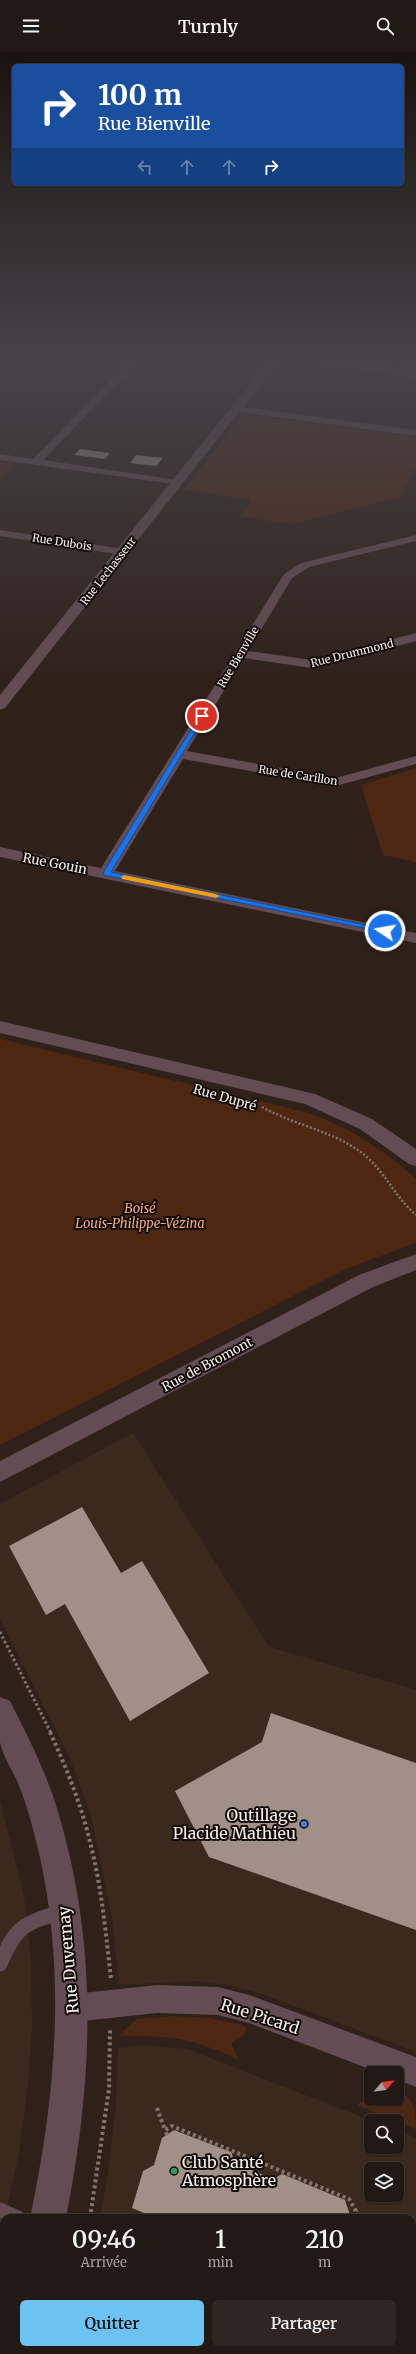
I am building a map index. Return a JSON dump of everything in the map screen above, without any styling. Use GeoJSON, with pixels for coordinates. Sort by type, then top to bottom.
{"type":"FeatureCollection","features":[{"type":"Feature","properties":{"kind":"street"},"geometry":{"type":"LineString","coordinates":[[72,467],[177,483]]}},
{"type":"Feature","properties":{"kind":"street","name":"Rue Lechasseur"},"geometry":{"type":"LineString","coordinates":[[0,705],[189,467]]}},
{"type":"Feature","properties":{"kind":"street","name":"Rue Dubois"},"geometry":{"type":"LineString","coordinates":[[0,533],[123,552]]}},
{"type":"Feature","properties":{"kind":"street","name":"Rue Bienville"},"geometry":{"type":"LineString","coordinates":[[106,873],[286,578],[293,571],[305,565],[416,538]]}},
{"type":"Feature","properties":{"kind":"street","name":"Rue Drummond"},"geometry":{"type":"LineString","coordinates":[[240,654],[312,664],[416,637]]}},
{"type":"Feature","properties":{"kind":"street","name":"Rue de Carillon"},"geometry":{"type":"LineString","coordinates":[[179,754],[336,782],[416,760]]}},
{"type":"Feature","properties":{"kind":"street","name":"Rue Gouin"},"geometry":{"type":"LineString","coordinates":[[0,852],[416,938]]}},
{"type":"Feature","properties":{"kind":"street","name":"Rue Dupré"},"geometry":{"type":"LineString","coordinates":[[0,1027],[309,1099],[366,1124],[384,1135],[416,1159]]}},
{"type":"Feature","properties":{"kind":"street","name":"Rue de Bromont"},"geometry":{"type":"LineString","coordinates":[[0,1472],[366,1281],[416,1262]]}},
{"type":"Feature","properties":{"kind":"street","name":"Rue Duvernay"},"geometry":{"type":"LineString","coordinates":[[0,1711],[43,1810],[51,1840],[65,1911],[72,1965],[73,2008],[66,2116],[59,2167],[49,2214]]}},
{"type":"Feature","properties":{"kind":"street","name":"Rue Picard"},"geometry":{"type":"LineString","coordinates":[[73,2008],[156,1999],[218,2002],[249,2009],[416,2072]]}},
{"type":"Feature","properties":{"kind":"lane"},"geometry":{"type":"LineString","coordinates":[[0,1964],[10,1939],[17,1930],[31,1922],[65,1911]]}},
{"type":"Feature","properties":{"kind":"path","name":"Rue Dupré"},"geometry":{"type":"LineString","coordinates":[[259,1106],[291,1123],[326,1133],[351,1145],[373,1163],[416,1215]]}},
{"type":"Feature","properties":{"kind":"path"},"geometry":{"type":"LineString","coordinates":[[91,2214],[104,2133],[109,2089],[110,2028]]}},
{"type":"Feature","properties":{"kind":"path"},"geometry":{"type":"LineString","coordinates":[[157,2108],[166,2133],[172,2126],[349,2199],[356,2212],[355,2214]]}},
{"type":"Feature","properties":{"kind":"shaded area"},"geometry":{"type":"Polygon","coordinates":[[[133,1433],[269,1647],[416,1690],[416,2052],[265,1995],[228,1985],[195,1981],[119,1985],[112,1917],[91,1815],[69,1756],[0,1619],[0,1504],[133,1433]]]}},
{"type":"Feature","properties":{"kind":"shaded area"},"geometry":{"type":"Polygon","coordinates":[[[0,1801],[24,1895],[31,1962],[32,2028],[28,2086],[19,2153],[5,2214],[0,2214],[0,1801]]]}},
{"type":"Feature","properties":{"kind":"shaded area"},"geometry":{"type":"Polygon","coordinates":[[[140,2045],[187,2049],[364,2118],[364,2154],[404,2154],[404,2134],[416,2138],[416,2214],[101,2214],[108,2175],[116,2105],[118,2048],[140,2045]]]}},
{"type":"Feature","properties":{"kind":"green space"},"geometry":{"type":"Polygon","coordinates":[[[0,467],[13,467],[0,480],[0,467]]]}},
{"type":"Feature","properties":{"kind":"green space"},"geometry":{"type":"Polygon","coordinates":[[[202,467],[416,467],[401,497],[291,524],[240,516],[251,500],[184,490],[202,467]]]}},
{"type":"Feature","properties":{"kind":"green space"},"geometry":{"type":"Polygon","coordinates":[[[416,768],[416,862],[383,855],[361,785],[416,768]]]}},
{"type":"Feature","properties":{"kind":"green space","name":"Boisé Louis-Philippe-Vézina"},"geometry":{"type":"Polygon","coordinates":[[[0,1039],[305,1112],[336,1124],[378,1148],[416,1179],[416,1243],[348,1268],[0,1445],[0,1039]]]}},
{"type":"Feature","properties":{"kind":"green space"},"geometry":{"type":"Polygon","coordinates":[[[173,2016],[210,2018],[243,2025],[246,2028],[244,2035],[231,2043],[238,2059],[206,2046],[179,2039],[152,2036],[118,2036],[137,2019],[173,2016]]]}},
{"type":"Feature","properties":{"kind":"green space"},"geometry":{"type":"Polygon","coordinates":[[[404,2094],[411,2101],[415,2111],[416,2129],[404,2124],[404,2114],[379,2114],[357,2105],[364,2100],[364,2106],[404,2106],[404,2094]]]}},
{"type":"Feature","properties":{"kind":"building"},"geometry":{"type":"Polygon","coordinates":[[[82,1507],[121,1573],[142,1561],[209,1673],[130,1721],[65,1604],[46,1615],[9,1546],[82,1507]]]}},
{"type":"Feature","properties":{"kind":"building","name":"Outillage Placide Mathieu"},"geometry":{"type":"Polygon","coordinates":[[[271,1713],[416,1763],[416,1930],[209,1857],[175,1791],[262,1742],[271,1713]]]}},
{"type":"Feature","properties":{"kind":"building"},"geometry":{"type":"Polygon","coordinates":[[[174,2130],[231,2152],[235,2163],[273,2179],[282,2174],[345,2200],[350,2214],[146,2214],[132,2208],[143,2171],[154,2165],[162,2138],[174,2130]]]}},
{"type":"Feature","properties":{"kind":"slow traffic"},"geometry":{"type":"LineString","coordinates":[[124,877],[216,896]]}},
{"type":"Feature","properties":{"kind":"place","name":"Outillage Placide Mathieu"},"geometry":{"type":"Point","coordinates":[304,1824]}},
{"type":"Feature","properties":{"kind":"place","name":"Club Santé Atmosphère"},"geometry":{"type":"Point","coordinates":[174,2171]}},
{"type":"Feature","properties":{"kind":"route"},"geometry":{"type":"LineString","coordinates":[[202,716],[106,873],[385,931]]}}]}
